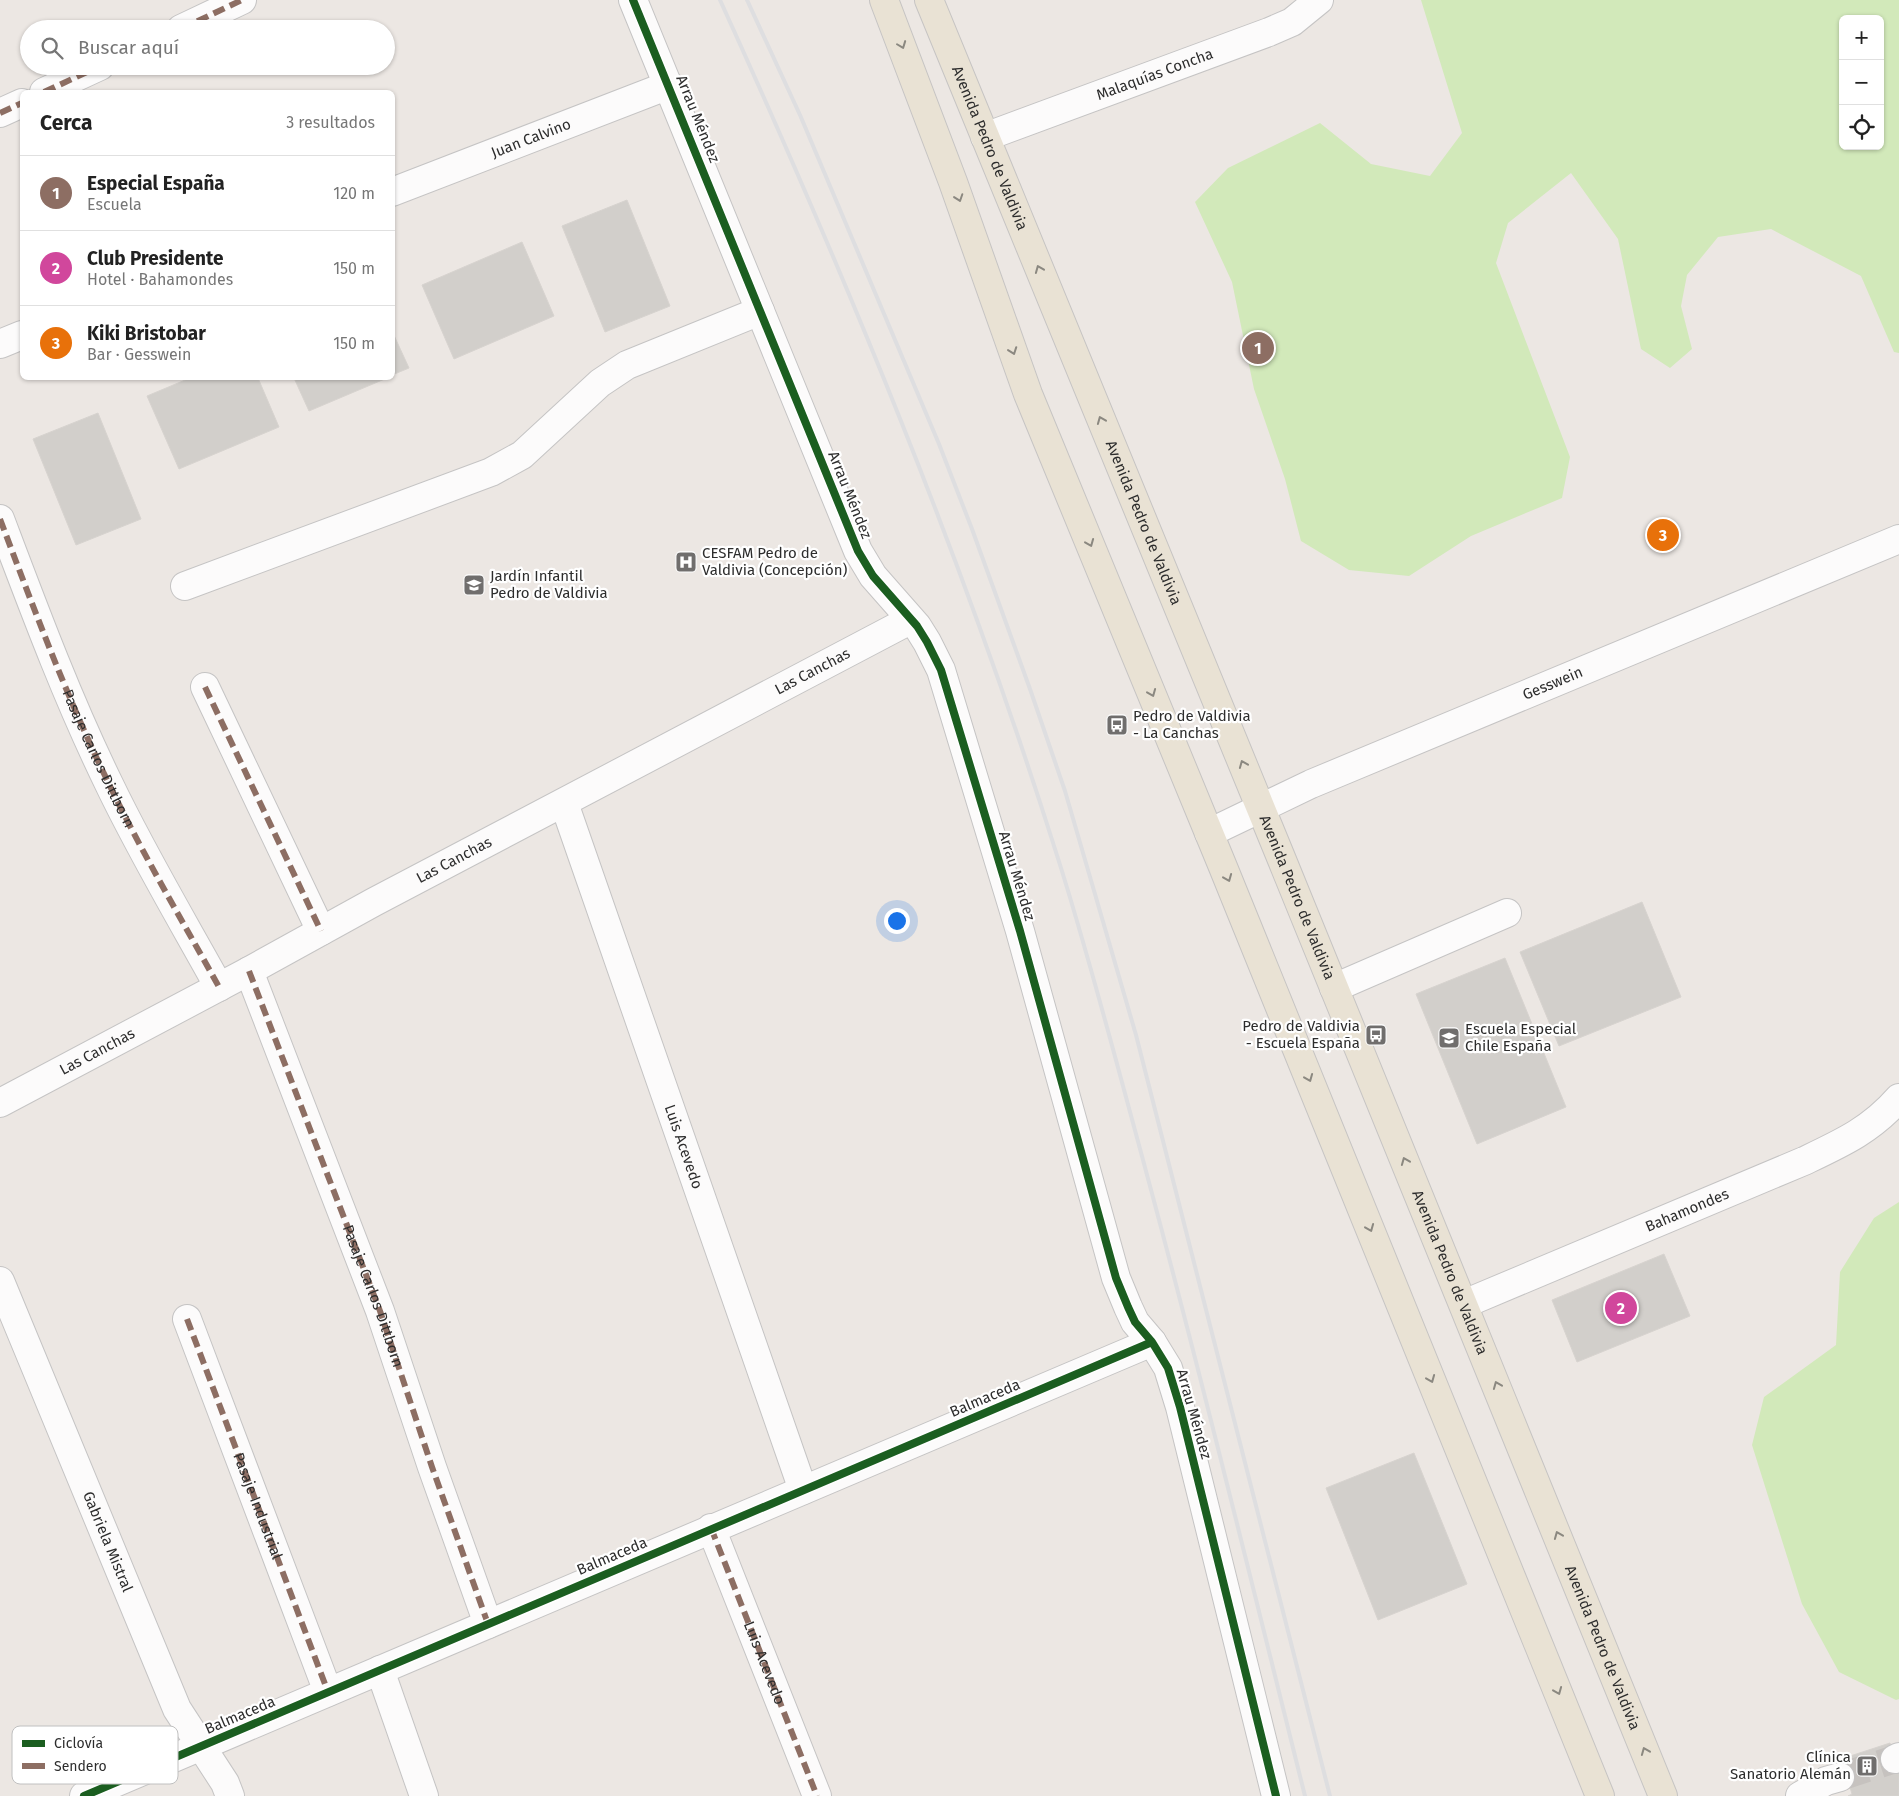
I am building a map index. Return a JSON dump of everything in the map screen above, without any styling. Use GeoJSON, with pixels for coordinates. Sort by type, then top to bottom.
{"type":"FeatureCollection","features":[{"type":"Feature","properties":{"kind":"main road"},"geometry":{"type":"LineString","coordinates":[[884,0],[953,182],[1028,394],[1209,833],[1600,1796]]}},
{"type":"Feature","properties":{"kind":"main road","name":"Avenida Pedro de Valdivia"},"geometry":{"type":"LineString","coordinates":[[929,0],[1464,1304],[1663,1796]]}},
{"type":"Feature","properties":{"kind":"street"},"geometry":{"type":"LineString","coordinates":[[199,20],[242,0]]}},
{"type":"Feature","properties":{"kind":"street","name":"Arrau Méndez"},"geometry":{"type":"LineString","coordinates":[[634,0],[858,551],[873,576],[927,642],[940,670],[1020,931],[1116,1278],[1136,1322],[1152,1342],[1168,1368],[1180,1407],[1276,1796]]}},
{"type":"Feature","properties":{"kind":"street","name":"Malaquías Concha"},"geometry":{"type":"LineString","coordinates":[[984,137],[1269,32],[1292,22],[1319,0]]}},
{"type":"Feature","properties":{"kind":"street"},"geometry":{"type":"LineString","coordinates":[[48,90],[81,75]]}},
{"type":"Feature","properties":{"kind":"street","name":"Juan Calvino"},"geometry":{"type":"LineString","coordinates":[[395,191],[669,85]]}},
{"type":"Feature","properties":{"kind":"street"},"geometry":{"type":"LineString","coordinates":[[0,113],[20,104]]}},
{"type":"Feature","properties":{"kind":"street"},"geometry":{"type":"LineString","coordinates":[[185,586],[491,472],[522,455],[613,373],[641,359],[760,311]]}},
{"type":"Feature","properties":{"kind":"street"},"geometry":{"type":"LineString","coordinates":[[0,344],[20,336]]}},
{"type":"Feature","properties":{"kind":"street","name":"Pasaje Carlos Dittborn"},"geometry":{"type":"LineString","coordinates":[[0,519],[60,676],[109,784],[219,987]]}},
{"type":"Feature","properties":{"kind":"street","name":"Gesswein"},"geometry":{"type":"LineString","coordinates":[[1209,833],[1311,784],[1899,540]]}},
{"type":"Feature","properties":{"kind":"street","name":"Las Canchas"},"geometry":{"type":"LineString","coordinates":[[0,1103],[249,971],[374,902],[910,620]]}},
{"type":"Feature","properties":{"kind":"street"},"geometry":{"type":"LineString","coordinates":[[205,687],[322,931]]}},
{"type":"Feature","properties":{"kind":"street","name":"Luis Acevedo"},"geometry":{"type":"LineString","coordinates":[[564,803],[803,1490]]}},
{"type":"Feature","properties":{"kind":"street"},"geometry":{"type":"LineString","coordinates":[[1334,988],[1507,913]]}},
{"type":"Feature","properties":{"kind":"street","name":"Pasaje Carlos Dittborn"},"geometry":{"type":"LineString","coordinates":[[249,971],[380,1310],[432,1467],[488,1624]]}},
{"type":"Feature","properties":{"kind":"street","name":"Bahamondes"},"geometry":{"type":"LineString","coordinates":[[1464,1304],[1835,1146],[1866,1130],[1899,1098]]}},
{"type":"Feature","properties":{"kind":"street","name":"Gabriela Mistral"},"geometry":{"type":"LineString","coordinates":[[0,1281],[177,1710],[225,1783],[230,1796]]}},
{"type":"Feature","properties":{"kind":"street","name":"Pasaje Industrial"},"geometry":{"type":"LineString","coordinates":[[187,1319],[328,1692]]}},
{"type":"Feature","properties":{"kind":"street","name":"Balmaceda"},"geometry":{"type":"LineString","coordinates":[[178,1756],[1152,1342]]}},
{"type":"Feature","properties":{"kind":"street","name":"Luis Acevedo"},"geometry":{"type":"LineString","coordinates":[[711,1528],[817,1796]]}},
{"type":"Feature","properties":{"kind":"street"},"geometry":{"type":"LineString","coordinates":[[380,1670],[424,1796]]}},
{"type":"Feature","properties":{"kind":"street"},"geometry":{"type":"LineString","coordinates":[[1800,1796],[1826,1781],[1840,1777]]}},
{"type":"Feature","properties":{"kind":"street","name":"Balmaceda"},"geometry":{"type":"LineString","coordinates":[[84,1796],[112,1784]]}},
{"type":"Feature","properties":{"kind":"green space"},"geometry":{"type":"Polygon","coordinates":[[[1421,0],[1899,0],[1899,353],[1894,352],[1861,276],[1771,229],[1718,237],[1687,275],[1681,306],[1692,349],[1670,368],[1641,349],[1618,239],[1571,173],[1508,223],[1496,263],[1570,457],[1562,498],[1471,536],[1409,576],[1349,570],[1301,541],[1285,479],[1254,389],[1232,282],[1195,202],[1228,168],[1320,123],[1371,164],[1430,176],[1462,133],[1421,0]]]}},
{"type":"Feature","properties":{"kind":"green space"},"geometry":{"type":"Polygon","coordinates":[[[1899,1202],[1899,1699],[1896,1700],[1839,1672],[1802,1604],[1752,1445],[1764,1397],[1836,1345],[1840,1272],[1874,1218],[1899,1202]]]}},
{"type":"Feature","properties":{"kind":"building"},"geometry":{"type":"Polygon","coordinates":[[[627,200],[670,306],[605,332],[562,226],[627,200]]]}},
{"type":"Feature","properties":{"kind":"building"},"geometry":{"type":"Polygon","coordinates":[[[522,242],[554,316],[454,359],[422,285],[522,242]]]}},
{"type":"Feature","properties":{"kind":"building"},"geometry":{"type":"Polygon","coordinates":[[[395,338],[409,368],[395,374],[395,338]]]}},
{"type":"Feature","properties":{"kind":"building"},"geometry":{"type":"Polygon","coordinates":[[[185,380],[259,380],[279,427],[179,469],[147,396],[185,380]]]}},
{"type":"Feature","properties":{"kind":"building"},"geometry":{"type":"Polygon","coordinates":[[[295,380],[382,380],[309,411],[295,380]]]}},
{"type":"Feature","properties":{"kind":"building"},"geometry":{"type":"Polygon","coordinates":[[[98,413],[141,519],[76,545],[33,439],[98,413]]]}},
{"type":"Feature","properties":{"kind":"building"},"geometry":{"type":"Polygon","coordinates":[[[1642,902],[1681,997],[1559,1046],[1520,952],[1642,902]]]}},
{"type":"Feature","properties":{"kind":"building"},"geometry":{"type":"Polygon","coordinates":[[[1505,958],[1566,1107],[1477,1144],[1416,994],[1505,958]]]}},
{"type":"Feature","properties":{"kind":"building"},"geometry":{"type":"Polygon","coordinates":[[[1664,1254],[1690,1316],[1577,1362],[1552,1300],[1664,1254]]]}},
{"type":"Feature","properties":{"kind":"building"},"geometry":{"type":"Polygon","coordinates":[[[1414,1453],[1467,1584],[1378,1620],[1326,1488],[1414,1453]]]}},
{"type":"Feature","properties":{"kind":"building","name":"Clínica Sanatorio Alemán"},"geometry":{"type":"Polygon","coordinates":[[[1890,1743],[1899,1772],[1899,1796],[1848,1796],[1852,1794],[1849,1784],[1840,1777],[1835,1761],[1890,1743]]]}},
{"type":"Feature","properties":{"kind":"tunnel"},"geometry":{"type":"LineString","coordinates":[[1840,1777],[1895,1759]]}},
{"type":"Feature","properties":{"kind":"railway"},"geometry":{"type":"LineString","coordinates":[[720,0],[813,209],[900,419],[982,633],[1055,849],[1096,985],[1156,1207],[1305,1796]]}},
{"type":"Feature","properties":{"kind":"railway"},"geometry":{"type":"LineString","coordinates":[[747,0],[800,115],[939,444],[972,529],[1065,791],[1136,1035],[1330,1796]]}},
{"type":"Feature","properties":{"kind":"marked path"},"geometry":{"type":"LineString","coordinates":[[200,20],[242,0]]}},
{"type":"Feature","properties":{"kind":"marked path"},"geometry":{"type":"LineString","coordinates":[[48,90],[81,75]]}},
{"type":"Feature","properties":{"kind":"marked path"},"geometry":{"type":"LineString","coordinates":[[0,113],[20,104]]}},
{"type":"Feature","properties":{"kind":"marked path"},"geometry":{"type":"LineString","coordinates":[[0,519],[52,653],[94,752],[162,886],[219,987]]}},
{"type":"Feature","properties":{"kind":"marked path"},"geometry":{"type":"LineString","coordinates":[[205,687],[321,931]]}},
{"type":"Feature","properties":{"kind":"marked path"},"geometry":{"type":"LineString","coordinates":[[249,971],[380,1311],[432,1467],[488,1624]]}},
{"type":"Feature","properties":{"kind":"marked path"},"geometry":{"type":"LineString","coordinates":[[187,1319],[328,1692]]}},
{"type":"Feature","properties":{"kind":"marked path"},"geometry":{"type":"LineString","coordinates":[[711,1528],[817,1796]]}},
{"type":"Feature","properties":{"kind":"cycle path"},"geometry":{"type":"LineString","coordinates":[[633,0],[858,551],[873,576],[917,626],[941,670],[1020,931],[1116,1278],[1135,1322],[1152,1342],[1168,1368],[1180,1407],[1276,1796]]}},
{"type":"Feature","properties":{"kind":"cycle path"},"geometry":{"type":"LineString","coordinates":[[178,1756],[1152,1342]]}},
{"type":"Feature","properties":{"kind":"cycle path"},"geometry":{"type":"LineString","coordinates":[[84,1796],[112,1784]]}},
{"type":"Feature","properties":{"kind":"place","name":"Especial España"},"geometry":{"type":"Point","coordinates":[1258,348]}},
{"type":"Feature","properties":{"kind":"place","name":"Kiki Bristobar"},"geometry":{"type":"Point","coordinates":[1663,535]}},
{"type":"Feature","properties":{"kind":"place","name":"CESFAM Pedro de Valdivia (Concepción)"},"geometry":{"type":"Point","coordinates":[686,562]}},
{"type":"Feature","properties":{"kind":"place","name":"Jardín Infantil Pedro de Valdivia"},"geometry":{"type":"Point","coordinates":[474,585]}},
{"type":"Feature","properties":{"kind":"place","name":"Pedro de Valdivia - La Canchas"},"geometry":{"type":"Point","coordinates":[1117,725]}},
{"type":"Feature","properties":{"kind":"place","name":"Pedro de Valdivia - Escuela España"},"geometry":{"type":"Point","coordinates":[1376,1035]}},
{"type":"Feature","properties":{"kind":"place","name":"Escuela Especial Chile España"},"geometry":{"type":"Point","coordinates":[1449,1038]}},
{"type":"Feature","properties":{"kind":"place","name":"Club Presidente"},"geometry":{"type":"Point","coordinates":[1621,1308]}},
{"type":"Feature","properties":{"kind":"place","name":"Clínica Sanatorio Alemán"},"geometry":{"type":"Point","coordinates":[1867,1766]}}]}
